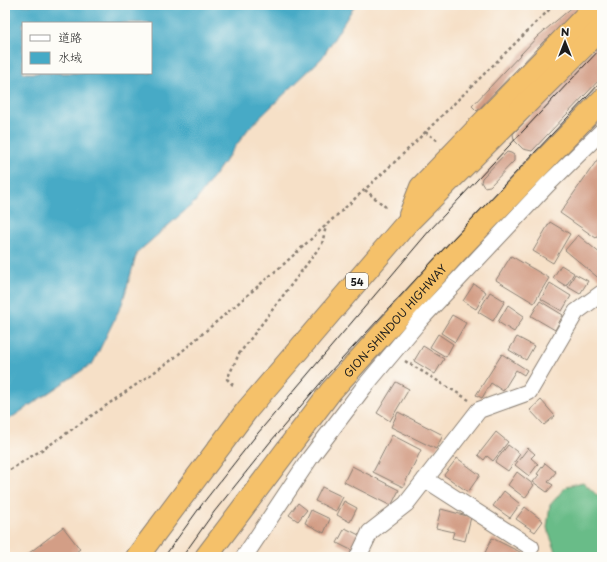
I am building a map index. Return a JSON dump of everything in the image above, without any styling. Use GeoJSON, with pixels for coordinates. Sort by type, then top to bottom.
{"type":"FeatureCollection","features":[{"type":"Feature","properties":{"kind":"highway","name":"54"},"geometry":{"type":"LineString","coordinates":[[406,224],[421,187],[596,5]]}},
{"type":"Feature","properties":{"kind":"highway","name":"54"},"geometry":{"type":"LineString","coordinates":[[137,557],[248,410],[406,224],[602,28]]}},
{"type":"Feature","properties":{"kind":"highway","name":"GION-SHINDOU HIGHWAY"},"geometry":{"type":"LineString","coordinates":[[206,557],[331,391],[452,256],[602,100]]}},
{"type":"Feature","properties":{"kind":"street"},"geometry":{"type":"LineString","coordinates":[[244,557],[310,458],[364,388],[421,319],[547,185],[602,131]]}},
{"type":"Feature","properties":{"kind":"street"},"geometry":{"type":"LineString","coordinates":[[493,213],[500,235]]}},
{"type":"Feature","properties":{"kind":"street"},"geometry":{"type":"LineString","coordinates":[[358,557],[370,532],[406,504],[479,410],[529,392],[576,312],[602,293]]}},
{"type":"Feature","properties":{"kind":"street"},"geometry":{"type":"LineString","coordinates":[[331,391],[344,414]]}},
{"type":"Feature","properties":{"kind":"street"},"geometry":{"type":"LineString","coordinates":[[425,479],[531,547]]}},
{"type":"Feature","properties":{"kind":"path"},"geometry":{"type":"LineString","coordinates":[[5,473],[51,444],[172,359],[285,263],[365,190],[554,5]]}},
{"type":"Feature","properties":{"kind":"path"},"geometry":{"type":"LineString","coordinates":[[425,132],[445,146]]}},
{"type":"Feature","properties":{"kind":"path"},"geometry":{"type":"LineString","coordinates":[[365,190],[387,208]]}},
{"type":"Feature","properties":{"kind":"path"},"geometry":{"type":"LineString","coordinates":[[233,385],[227,379],[239,354],[322,244],[326,225]]}},
{"type":"Feature","properties":{"kind":"path"},"geometry":{"type":"LineString","coordinates":[[400,359],[472,402],[479,410]]}},
{"type":"Feature","properties":{"kind":"green space"},"geometry":{"type":"Polygon","coordinates":[[[583,482],[602,500],[602,557],[558,557],[547,528],[550,505],[567,486],[583,482]]]}},
{"type":"Feature","properties":{"kind":"water"},"geometry":{"type":"Polygon","coordinates":[[[5,5],[355,5],[322,58],[249,128],[195,202],[137,253],[122,304],[93,363],[5,422],[5,5]]]}},
{"type":"Feature","properties":{"kind":"building"},"geometry":{"type":"Polygon","coordinates":[[[575,5],[587,5],[543,42],[477,111],[472,106],[538,36],[575,5]]]}},
{"type":"Feature","properties":{"kind":"building"},"geometry":{"type":"Polygon","coordinates":[[[602,40],[602,77],[532,151],[523,149],[514,140],[513,134],[602,40]]]}},
{"type":"Feature","properties":{"kind":"building"},"geometry":{"type":"Polygon","coordinates":[[[507,152],[514,155],[514,161],[490,186],[484,187],[481,182],[482,178],[507,152]]]}},
{"type":"Feature","properties":{"kind":"building"},"geometry":{"type":"Polygon","coordinates":[[[602,153],[602,230],[596,238],[560,213],[602,153]]]}},
{"type":"Feature","properties":{"kind":"building"},"geometry":{"type":"Polygon","coordinates":[[[550,222],[570,234],[553,263],[533,251],[550,222]]]}},
{"type":"Feature","properties":{"kind":"building"},"geometry":{"type":"Polygon","coordinates":[[[578,235],[602,255],[602,281],[565,250],[578,235]]]}},
{"type":"Feature","properties":{"kind":"building"},"geometry":{"type":"Polygon","coordinates":[[[511,256],[549,278],[534,303],[496,280],[511,256]]]}},
{"type":"Feature","properties":{"kind":"building"},"geometry":{"type":"Polygon","coordinates":[[[561,265],[574,273],[566,286],[553,278],[561,265]]]}},
{"type":"Feature","properties":{"kind":"building"},"geometry":{"type":"Polygon","coordinates":[[[575,274],[588,281],[580,294],[568,287],[575,274]]]}},
{"type":"Feature","properties":{"kind":"building"},"geometry":{"type":"Polygon","coordinates":[[[550,283],[571,296],[562,311],[541,299],[550,283]]]}},
{"type":"Feature","properties":{"kind":"building"},"geometry":{"type":"Polygon","coordinates":[[[474,284],[486,292],[476,309],[463,301],[474,284]]]}},
{"type":"Feature","properties":{"kind":"building"},"geometry":{"type":"Polygon","coordinates":[[[490,292],[505,301],[493,321],[478,312],[490,292]]]}},
{"type":"Feature","properties":{"kind":"building"},"geometry":{"type":"Polygon","coordinates":[[[540,301],[563,315],[555,330],[531,316],[540,301]]]}},
{"type":"Feature","properties":{"kind":"building"},"geometry":{"type":"Polygon","coordinates":[[[508,305],[524,316],[514,332],[498,322],[508,305]]]}},
{"type":"Feature","properties":{"kind":"building"},"geometry":{"type":"Polygon","coordinates":[[[452,315],[466,323],[455,342],[441,333],[452,315]]]}},
{"type":"Feature","properties":{"kind":"building"},"geometry":{"type":"Polygon","coordinates":[[[438,334],[453,344],[446,357],[430,347],[438,334]]]}},
{"type":"Feature","properties":{"kind":"building"},"geometry":{"type":"Polygon","coordinates":[[[517,337],[534,346],[526,360],[509,350],[517,337]]]}},
{"type":"Feature","properties":{"kind":"building"},"geometry":{"type":"Polygon","coordinates":[[[423,346],[444,359],[435,374],[414,361],[423,346]]]}},
{"type":"Feature","properties":{"kind":"building"},"geometry":{"type":"Polygon","coordinates":[[[502,354],[527,370],[524,375],[516,370],[503,391],[491,383],[482,398],[476,395],[502,354]]]}},
{"type":"Feature","properties":{"kind":"building"},"geometry":{"type":"Polygon","coordinates":[[[396,382],[409,389],[390,421],[377,413],[396,382]]]}},
{"type":"Feature","properties":{"kind":"building"},"geometry":{"type":"Polygon","coordinates":[[[541,400],[555,416],[544,425],[530,410],[541,400]]]}},
{"type":"Feature","properties":{"kind":"building"},"geometry":{"type":"Polygon","coordinates":[[[398,412],[443,435],[436,449],[391,427],[398,412]]]}},
{"type":"Feature","properties":{"kind":"building"},"geometry":{"type":"Polygon","coordinates":[[[496,432],[508,442],[493,461],[487,456],[484,460],[478,455],[496,432]]]}},
{"type":"Feature","properties":{"kind":"building"},"geometry":{"type":"Polygon","coordinates":[[[392,435],[421,450],[403,487],[373,472],[392,435]]]}},
{"type":"Feature","properties":{"kind":"building"},"geometry":{"type":"Polygon","coordinates":[[[508,445],[520,454],[508,471],[495,462],[508,445]]]}},
{"type":"Feature","properties":{"kind":"building"},"geometry":{"type":"Polygon","coordinates":[[[528,448],[535,454],[531,458],[538,464],[529,476],[515,465],[528,448]]]}},
{"type":"Feature","properties":{"kind":"building"},"geometry":{"type":"Polygon","coordinates":[[[457,458],[480,475],[468,492],[444,475],[457,458]]]}},
{"type":"Feature","properties":{"kind":"building"},"geometry":{"type":"Polygon","coordinates":[[[545,463],[556,472],[548,482],[553,485],[547,492],[533,482],[539,475],[537,474],[545,463]]]}},
{"type":"Feature","properties":{"kind":"building"},"geometry":{"type":"Polygon","coordinates":[[[352,466],[399,490],[391,506],[344,482],[352,466]]]}},
{"type":"Feature","properties":{"kind":"building"},"geometry":{"type":"Polygon","coordinates":[[[517,472],[534,485],[525,498],[508,485],[517,472]]]}},
{"type":"Feature","properties":{"kind":"building"},"geometry":{"type":"Polygon","coordinates":[[[322,487],[343,497],[336,511],[315,501],[322,487]]]}},
{"type":"Feature","properties":{"kind":"building"},"geometry":{"type":"Polygon","coordinates":[[[504,491],[520,504],[510,518],[493,506],[504,491]]]}},
{"type":"Feature","properties":{"kind":"building"},"geometry":{"type":"Polygon","coordinates":[[[344,501],[357,508],[350,522],[337,515],[344,501]]]}},
{"type":"Feature","properties":{"kind":"building"},"geometry":{"type":"Polygon","coordinates":[[[298,503],[307,510],[298,521],[289,515],[298,503]]]}},
{"type":"Feature","properties":{"kind":"building"},"geometry":{"type":"Polygon","coordinates":[[[525,507],[543,521],[535,532],[516,519],[525,507]]]}},
{"type":"Feature","properties":{"kind":"building"},"geometry":{"type":"Polygon","coordinates":[[[441,509],[471,517],[465,541],[452,538],[454,532],[436,528],[441,509]]]}},
{"type":"Feature","properties":{"kind":"building"},"geometry":{"type":"Polygon","coordinates":[[[311,510],[330,519],[324,533],[305,523],[311,510]]]}},
{"type":"Feature","properties":{"kind":"building"},"geometry":{"type":"Polygon","coordinates":[[[63,527],[80,549],[70,557],[24,557],[63,527]]]}},
{"type":"Feature","properties":{"kind":"building"},"geometry":{"type":"Polygon","coordinates":[[[345,528],[361,536],[353,551],[337,543],[345,528]]]}},
{"type":"Feature","properties":{"kind":"building"},"geometry":{"type":"Polygon","coordinates":[[[492,538],[526,555],[525,557],[483,557],[492,538]]]}},
{"type":"Feature","properties":{"kind":"tram line"},"geometry":{"type":"LineString","coordinates":[[164,557],[203,503],[258,433],[430,230],[602,47]]}},
{"type":"Feature","properties":{"kind":"tram line"},"geometry":{"type":"LineString","coordinates":[[182,557],[214,512],[271,441],[329,373],[602,81]]}}]}
